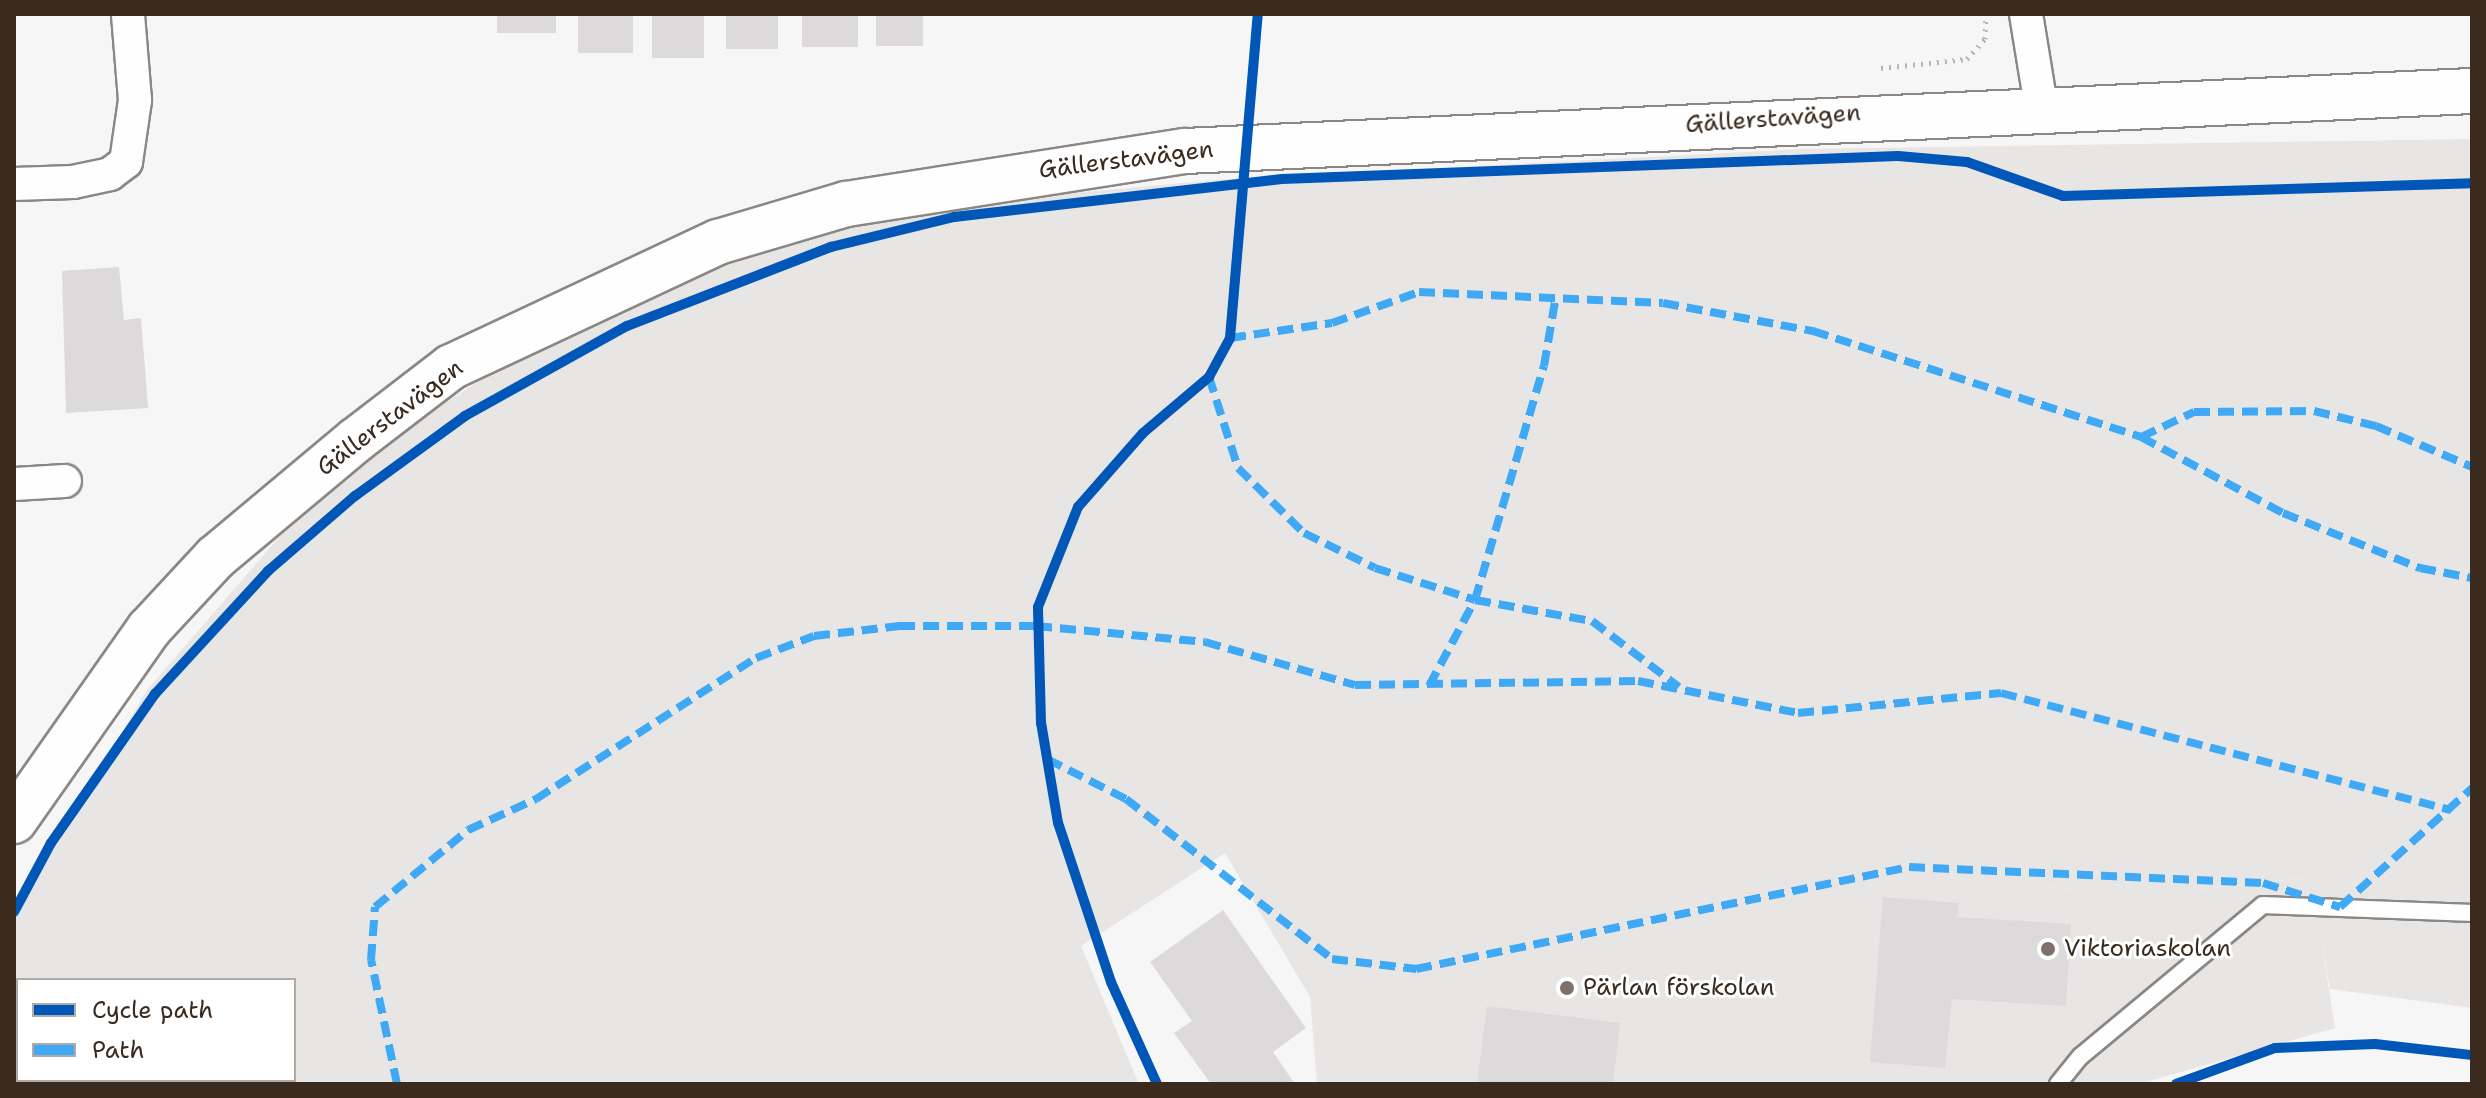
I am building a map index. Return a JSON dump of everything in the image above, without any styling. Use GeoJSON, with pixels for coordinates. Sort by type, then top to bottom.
{"type":"FeatureCollection","features":[{"type":"Feature","properties":{"kind":"street"},"geometry":{"type":"LineString","coordinates":[[14,184],[73,182],[110,174],[126,162],[135,100],[128,14]]}},
{"type":"Feature","properties":{"kind":"street"},"geometry":{"type":"LineString","coordinates":[[2026,14],[2041,106]]}},
{"type":"Feature","properties":{"kind":"street","name":"Gällerstavägen"},"geometry":{"type":"LineString","coordinates":[[14,821],[149,629],[216,557],[356,440],[451,367],[718,242],[846,204],[1185,151],[2041,106],[2472,91]]}},
{"type":"Feature","properties":{"kind":"street"},"geometry":{"type":"LineString","coordinates":[[14,484],[65,481]]}},
{"type":"Feature","properties":{"kind":"lane"},"geometry":{"type":"LineString","coordinates":[[2058,1084],[2081,1056],[2263,905],[2472,913]]}},
{"type":"Feature","properties":{"kind":"path"},"geometry":{"type":"LineString","coordinates":[[1881,68],[1967,59],[1985,39],[1986,14]]}},
{"type":"Feature","properties":{"kind":"shaded area"},"geometry":{"type":"Polygon","coordinates":[[[2472,139],[2472,1008],[2330,989],[2311,877],[2150,895],[1961,880],[1772,909],[1464,975],[1310,997],[1225,853],[1081,946],[1139,1084],[14,1084],[14,917],[147,690],[280,536],[422,417],[564,328],[745,255],[887,210],[1226,179],[1803,149],[2472,139]]]}},
{"type":"Feature","properties":{"kind":"shaded area","name":"Viktoriaskolan"},"geometry":{"type":"Polygon","coordinates":[[[2312,877],[2335,1028],[2139,1084],[1317,1084],[1310,997],[1464,975],[1772,909],[1961,880],[2150,895],[2312,877]]]}},
{"type":"Feature","properties":{"kind":"building"},"geometry":{"type":"Polygon","coordinates":[[[497,14],[556,14],[556,33],[497,33],[497,14]]]}},
{"type":"Feature","properties":{"kind":"building"},"geometry":{"type":"Polygon","coordinates":[[[578,14],[633,14],[633,53],[578,53],[578,14]]]}},
{"type":"Feature","properties":{"kind":"building"},"geometry":{"type":"Polygon","coordinates":[[[652,14],[704,14],[704,58],[652,58],[652,14]]]}},
{"type":"Feature","properties":{"kind":"building"},"geometry":{"type":"Polygon","coordinates":[[[726,14],[778,14],[778,49],[726,49],[726,14]]]}},
{"type":"Feature","properties":{"kind":"building"},"geometry":{"type":"Polygon","coordinates":[[[802,14],[858,14],[858,47],[802,47],[802,14]]]}},
{"type":"Feature","properties":{"kind":"building"},"geometry":{"type":"Polygon","coordinates":[[[876,14],[923,14],[923,46],[876,46],[876,14]]]}},
{"type":"Feature","properties":{"kind":"building"},"geometry":{"type":"Polygon","coordinates":[[[119,267],[124,320],[141,318],[148,408],[66,413],[62,271],[119,267]]]}},
{"type":"Feature","properties":{"kind":"building"},"geometry":{"type":"Polygon","coordinates":[[[1883,897],[1959,903],[1957,917],[2071,924],[2066,1006],[1952,999],[1945,1068],[1870,1062],[1883,897]]]}},
{"type":"Feature","properties":{"kind":"building"},"geometry":{"type":"Polygon","coordinates":[[[1223,910],[1306,1028],[1273,1052],[1295,1084],[1211,1084],[1174,1033],[1192,1021],[1150,962],[1223,910]]]}},
{"type":"Feature","properties":{"kind":"building"},"geometry":{"type":"Polygon","coordinates":[[[1487,1006],[1620,1023],[1613,1084],[1477,1084],[1487,1006]]]}},
{"type":"Feature","properties":{"kind":"marked path"},"geometry":{"type":"LineString","coordinates":[[1230,338],[1332,323],[1419,292],[1663,303],[1813,331],[2141,437],[2283,513],[2420,568],[2472,578]]}},
{"type":"Feature","properties":{"kind":"marked path"},"geometry":{"type":"LineString","coordinates":[[1429,686],[1475,600],[1544,366],[1556,296]]}},
{"type":"Feature","properties":{"kind":"marked path"},"geometry":{"type":"LineString","coordinates":[[1209,377],[1238,468],[1304,533],[1375,568],[1475,600],[1592,621],[1679,687]]}},
{"type":"Feature","properties":{"kind":"marked path"},"geometry":{"type":"LineString","coordinates":[[2141,437],[2194,412],[2314,411],[2376,426],[2472,467]]}},
{"type":"Feature","properties":{"kind":"marked path"},"geometry":{"type":"LineString","coordinates":[[397,1084],[371,960],[375,907],[468,830],[536,799],[756,658],[814,636],[899,626],[1036,626],[1205,642],[1355,685],[1638,681],[1798,713],[2001,693],[2451,810]]}},
{"type":"Feature","properties":{"kind":"marked path"},"geometry":{"type":"LineString","coordinates":[[1047,759],[1126,799],[1332,959],[1416,969],[1909,867],[2263,883],[2340,907],[2472,788]]}},
{"type":"Feature","properties":{"kind":"cycle path"},"geometry":{"type":"LineString","coordinates":[[1157,1084],[1111,982],[1058,823],[1041,723],[1038,607],[1078,507],[1143,433],[1209,377],[1230,338],[1258,14]]}},
{"type":"Feature","properties":{"kind":"cycle path"},"geometry":{"type":"LineString","coordinates":[[14,912],[51,843],[155,694],[268,571],[355,496],[465,416],[627,326],[831,247],[954,217],[1282,179],[1898,156],[1967,162],[2063,196],[2472,183]]}},
{"type":"Feature","properties":{"kind":"cycle path"},"geometry":{"type":"LineString","coordinates":[[2176,1084],[2275,1048],[2375,1044],[2472,1055]]}},
{"type":"Feature","properties":{"kind":"place","name":"Viktoriaskolan"},"geometry":{"type":"Point","coordinates":[2048,949]}},
{"type":"Feature","properties":{"kind":"place","name":"Pärlan förskolan"},"geometry":{"type":"Point","coordinates":[1567,988]}}]}
